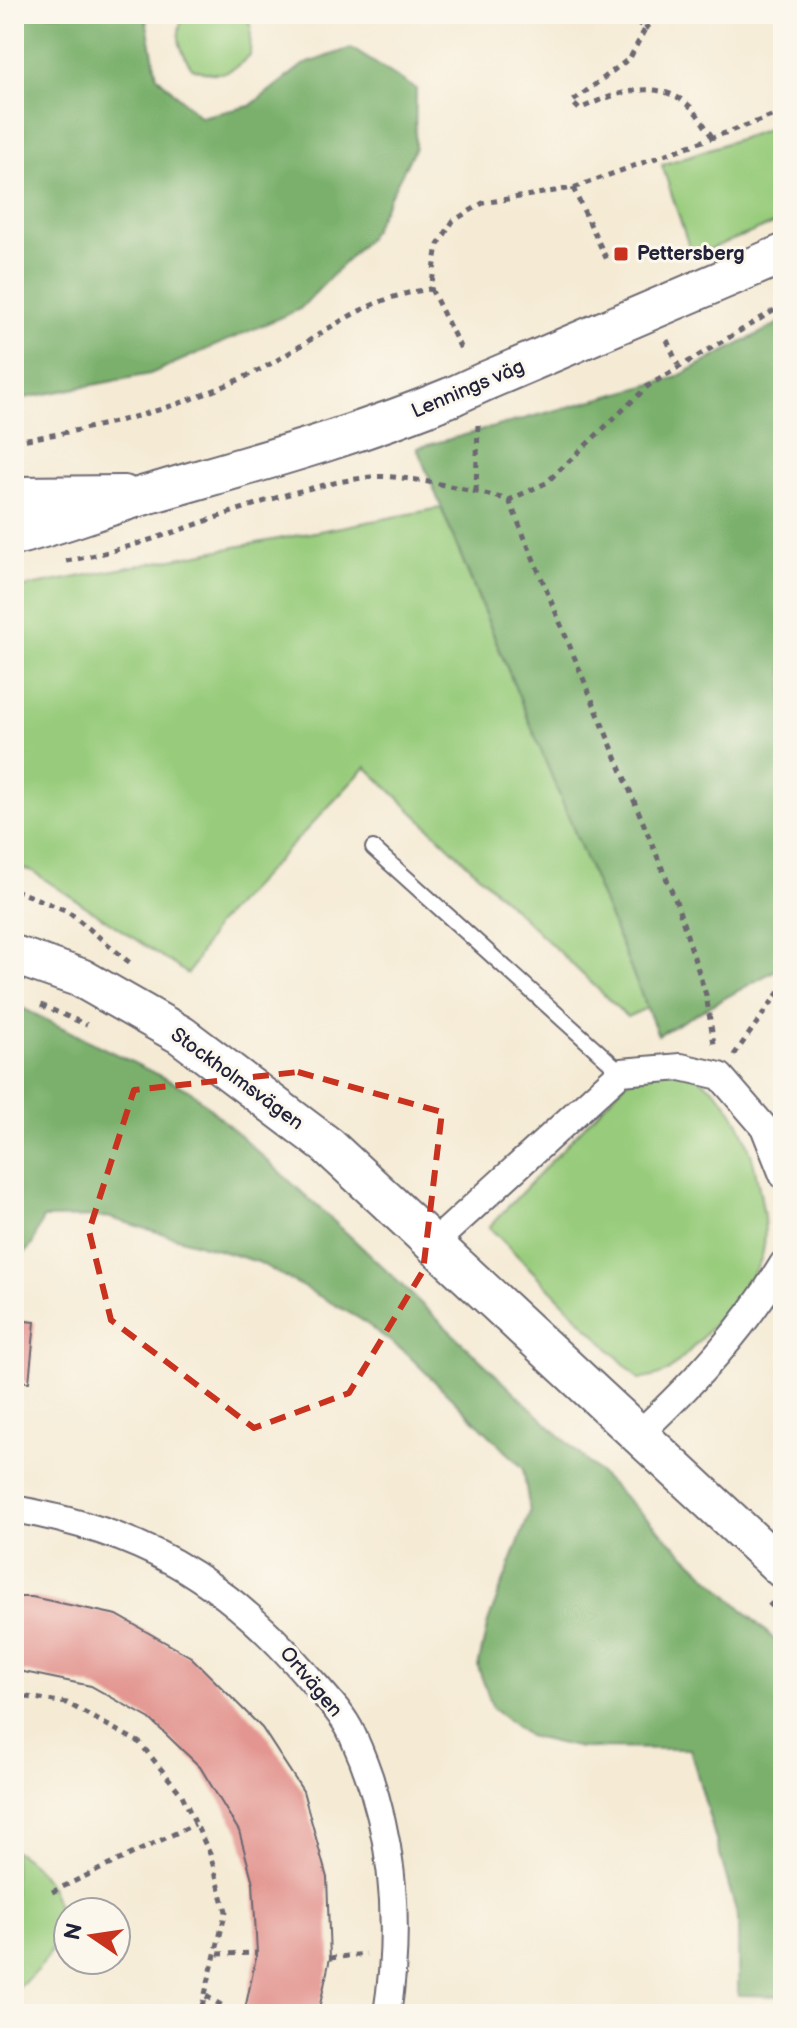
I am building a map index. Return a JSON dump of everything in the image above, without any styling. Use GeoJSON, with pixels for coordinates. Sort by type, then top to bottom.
{"type":"FeatureCollection","features":[{"type":"Feature","properties":{"kind":"street","name":"Lennings väg"},"geometry":{"type":"LineString","coordinates":[[14,536],[68,523],[143,495],[375,429],[783,254]]}},
{"type":"Feature","properties":{"kind":"street","name":"Lennings väg"},"geometry":{"type":"LineString","coordinates":[[14,496],[59,493],[143,495]]}},
{"type":"Feature","properties":{"kind":"street","name":"Stockholmsvägen"},"geometry":{"type":"LineString","coordinates":[[14,955],[81,978],[181,1035],[328,1146],[639,1434],[771,1582]]}},
{"type":"Feature","properties":{"kind":"street"},"geometry":{"type":"LineString","coordinates":[[435,1242],[621,1072],[681,1067],[720,1076],[764,1127],[783,1175]]}},
{"type":"Feature","properties":{"kind":"street"},"geometry":{"type":"LineString","coordinates":[[639,1434],[713,1361],[752,1316],[783,1264]]}},
{"type":"Feature","properties":{"kind":"street","name":"Ortvägen"},"geometry":{"type":"LineString","coordinates":[[14,1509],[78,1521],[187,1568],[230,1597],[280,1644],[333,1707],[351,1732],[376,1797],[386,1838],[396,1962],[387,2014]]}},
{"type":"Feature","properties":{"kind":"lane"},"geometry":{"type":"LineString","coordinates":[[373,848],[621,1072]]}},
{"type":"Feature","properties":{"kind":"path"},"geometry":{"type":"LineString","coordinates":[[628,14],[645,29]]}},
{"type":"Feature","properties":{"kind":"path"},"geometry":{"type":"LineString","coordinates":[[662,14],[645,29],[630,58],[572,102],[579,109],[625,90],[668,93],[688,104],[713,138]]}},
{"type":"Feature","properties":{"kind":"path"},"geometry":{"type":"LineString","coordinates":[[14,441],[79,432],[167,407],[261,368],[333,323],[396,293],[431,289],[438,245],[453,221],[483,203],[573,188],[783,112]]}},
{"type":"Feature","properties":{"kind":"path"},"geometry":{"type":"LineString","coordinates":[[573,188],[607,260]]}},
{"type":"Feature","properties":{"kind":"path"},"geometry":{"type":"LineString","coordinates":[[771,297],[774,309]]}},
{"type":"Feature","properties":{"kind":"path"},"geometry":{"type":"LineString","coordinates":[[52,563],[172,533],[288,494],[374,476],[476,491],[509,500],[546,483],[648,386],[678,365],[783,305]]}},
{"type":"Feature","properties":{"kind":"path"},"geometry":{"type":"LineString","coordinates":[[667,340],[678,365]]}},
{"type":"Feature","properties":{"kind":"path"},"geometry":{"type":"LineString","coordinates":[[509,500],[677,904],[706,995],[720,1076]]}},
{"type":"Feature","properties":{"kind":"path"},"geometry":{"type":"LineString","coordinates":[[720,1076],[783,986]]}},
{"type":"Feature","properties":{"kind":"path"},"geometry":{"type":"LineString","coordinates":[[28,999],[101,1031]]}},
{"type":"Feature","properties":{"kind":"path"},"geometry":{"type":"LineString","coordinates":[[771,1582],[783,1616]]}},
{"type":"Feature","properties":{"kind":"path"},"geometry":{"type":"LineString","coordinates":[[14,1695],[67,1703],[140,1743],[182,1795],[210,1854],[226,1911],[200,2014]]}},
{"type":"Feature","properties":{"kind":"path"},"geometry":{"type":"LineString","coordinates":[[52,1892],[195,1824]]}},
{"type":"Feature","properties":{"kind":"path"},"geometry":{"type":"LineString","coordinates":[[217,1954],[257,1953]]}},
{"type":"Feature","properties":{"kind":"path"},"geometry":{"type":"LineString","coordinates":[[206,1996],[236,2014]]}},
{"type":"Feature","properties":{"kind":"highlighted area"},"geometry":{"type":"Polygon","coordinates":[[[298,1072],[442,1112],[423,1271],[349,1393],[254,1428],[111,1320],[89,1231],[134,1090],[298,1072]]]}},
{"type":"Feature","properties":{"kind":"green space"},"geometry":{"type":"Polygon","coordinates":[[[14,14],[145,14],[157,76],[200,117],[250,106],[303,65],[351,48],[416,89],[415,148],[369,237],[300,309],[150,374],[14,400],[14,14]]]}},
{"type":"Feature","properties":{"kind":"green space"},"geometry":{"type":"Polygon","coordinates":[[[185,14],[245,14],[251,27],[250,55],[224,72],[209,73],[192,68],[184,55],[179,35],[185,14]]]}},
{"type":"Feature","properties":{"kind":"green space"},"geometry":{"type":"Polygon","coordinates":[[[783,124],[783,220],[692,256],[662,165],[783,124]]]}},
{"type":"Feature","properties":{"kind":"green space"},"geometry":{"type":"Polygon","coordinates":[[[783,321],[783,966],[658,1035],[417,448],[675,378],[783,321]]]}},
{"type":"Feature","properties":{"kind":"green space"},"geometry":{"type":"Polygon","coordinates":[[[441,508],[647,1008],[627,1017],[366,767],[216,925],[188,974],[32,871],[14,866],[14,589],[441,508]]]}},
{"type":"Feature","properties":{"kind":"green space"},"geometry":{"type":"Polygon","coordinates":[[[14,1004],[191,1091],[352,1238],[783,1648],[783,1996],[738,1995],[738,1918],[690,1749],[580,1748],[528,1736],[493,1709],[478,1667],[488,1622],[530,1512],[523,1468],[406,1353],[360,1319],[258,1262],[107,1217],[43,1218],[32,1245],[14,1265],[14,1004]]]}},
{"type":"Feature","properties":{"kind":"green space"},"geometry":{"type":"Polygon","coordinates":[[[643,1064],[668,1066],[690,1073],[723,1099],[736,1117],[753,1159],[765,1238],[762,1256],[748,1282],[706,1333],[669,1370],[640,1380],[489,1227],[643,1064]]]}},
{"type":"Feature","properties":{"kind":"green space"},"geometry":{"type":"Polygon","coordinates":[[[14,1850],[33,1865],[47,1882],[53,1896],[52,1946],[33,1974],[14,1989],[14,1850]]]}},
{"type":"Feature","properties":{"kind":"building"},"geometry":{"type":"Polygon","coordinates":[[[14,1320],[35,1322],[29,1382],[14,1381],[14,1320]]]}},
{"type":"Feature","properties":{"kind":"building"},"geometry":{"type":"Polygon","coordinates":[[[14,1597],[32,1597],[117,1615],[191,1657],[262,1728],[303,1791],[327,1878],[330,1958],[318,2014],[244,2014],[257,1953],[253,1883],[239,1831],[200,1767],[150,1719],[91,1686],[14,1670],[14,1597]]]}},
{"type":"Feature","properties":{"kind":"place","name":"Pettersberg"},"geometry":{"type":"Point","coordinates":[621,254]}}]}
